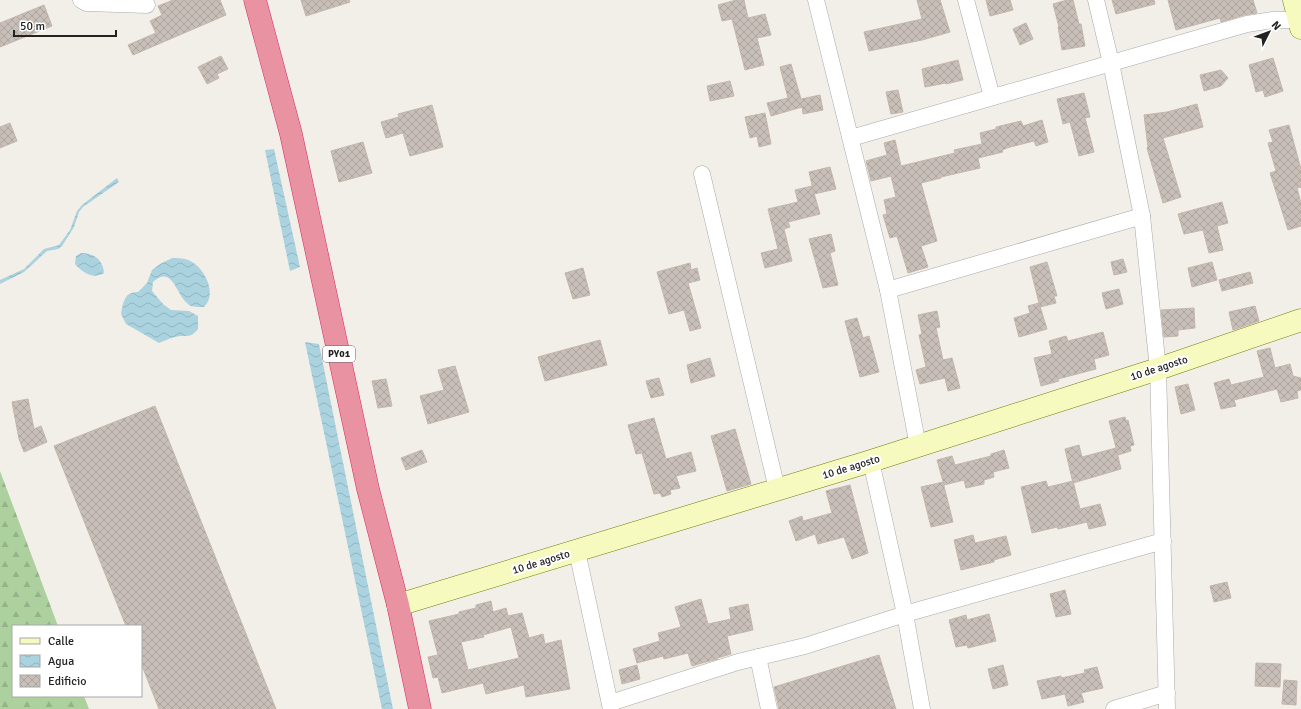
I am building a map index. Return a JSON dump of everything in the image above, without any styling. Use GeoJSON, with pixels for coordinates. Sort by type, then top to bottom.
{"type":"FeatureCollection","features":[{"type":"Feature","properties":{"kind":"highway","name":"PY01"},"geometry":{"type":"LineString","coordinates":[[255,0],[292,134],[368,488],[398,605],[420,709]]}},
{"type":"Feature","properties":{"kind":"street"},"geometry":{"type":"LineString","coordinates":[[81,0],[86,3],[147,5]]}},
{"type":"Feature","properties":{"kind":"street"},"geometry":{"type":"LineString","coordinates":[[816,0],[888,290],[918,446]]}},
{"type":"Feature","properties":{"kind":"street"},"geometry":{"type":"LineString","coordinates":[[966,0],[992,97]]}},
{"type":"Feature","properties":{"kind":"street"},"geometry":{"type":"LineString","coordinates":[[1096,0],[1111,63],[1142,216],[1158,369],[1167,709]]}},
{"type":"Feature","properties":{"kind":"street"},"geometry":{"type":"LineString","coordinates":[[851,138],[1247,24],[1299,17]]}},
{"type":"Feature","properties":{"kind":"street"},"geometry":{"type":"LineString","coordinates":[[702,174],[777,489]]}},
{"type":"Feature","properties":{"kind":"street"},"geometry":{"type":"LineString","coordinates":[[888,290],[1142,216]]}},
{"type":"Feature","properties":{"kind":"street","name":"10 de agosto"},"geometry":{"type":"LineString","coordinates":[[398,605],[871,461],[1158,369],[1301,320]]}},
{"type":"Feature","properties":{"kind":"street"},"geometry":{"type":"LineString","coordinates":[[871,461],[905,614],[922,709]]}},
{"type":"Feature","properties":{"kind":"street"},"geometry":{"type":"LineString","coordinates":[[577,551],[611,706],[738,662],[805,646],[905,614],[1163,540]]}},
{"type":"Feature","properties":{"kind":"street"},"geometry":{"type":"LineString","coordinates":[[758,657],[769,709]]}},
{"type":"Feature","properties":{"kind":"street"},"geometry":{"type":"LineString","coordinates":[[1114,709],[1167,693]]}},
{"type":"Feature","properties":{"kind":"green space"},"geometry":{"type":"Polygon","coordinates":[[[0,471],[58,625],[12,625],[12,697],[84,697],[89,709],[0,709],[0,471]]]}},
{"type":"Feature","properties":{"kind":"water"},"geometry":{"type":"Polygon","coordinates":[[[274,149],[300,267],[290,271],[265,150],[274,149]]]}},
{"type":"Feature","properties":{"kind":"water"},"geometry":{"type":"Polygon","coordinates":[[[117,178],[119,182],[83,207],[79,212],[74,227],[62,246],[58,249],[47,251],[24,272],[0,284],[0,280],[24,269],[44,249],[59,245],[70,230],[77,211],[82,205],[117,178]]]}},
{"type":"Feature","properties":{"kind":"water"},"geometry":{"type":"Polygon","coordinates":[[[81,253],[90,254],[97,258],[102,264],[104,273],[96,276],[81,270],[75,264],[76,256],[81,253]]]}},
{"type":"Feature","properties":{"kind":"water"},"geometry":{"type":"Polygon","coordinates":[[[172,258],[185,259],[198,266],[207,280],[210,295],[204,307],[191,306],[182,297],[170,279],[160,277],[153,282],[152,291],[163,304],[171,310],[189,311],[198,316],[198,329],[190,336],[173,337],[159,343],[126,324],[121,314],[127,296],[133,292],[138,292],[147,283],[152,270],[172,258]]]}},
{"type":"Feature","properties":{"kind":"water"},"geometry":{"type":"Polygon","coordinates":[[[305,342],[319,344],[393,709],[382,709],[305,342]]]}},
{"type":"Feature","properties":{"kind":"building"},"geometry":{"type":"Polygon","coordinates":[[[173,0],[220,0],[226,15],[133,55],[128,45],[156,33],[150,21],[162,15],[158,6],[173,0]]]}},
{"type":"Feature","properties":{"kind":"building"},"geometry":{"type":"Polygon","coordinates":[[[301,0],[349,0],[350,2],[306,16],[301,0]]]}},
{"type":"Feature","properties":{"kind":"building"},"geometry":{"type":"Polygon","coordinates":[[[736,0],[744,0],[748,18],[765,14],[771,35],[757,38],[764,65],[745,70],[732,19],[722,21],[718,5],[736,0]]]}},
{"type":"Feature","properties":{"kind":"building"},"geometry":{"type":"Polygon","coordinates":[[[917,0],[940,0],[950,32],[922,40],[869,51],[864,32],[922,19],[917,0]]]}},
{"type":"Feature","properties":{"kind":"building"},"geometry":{"type":"Polygon","coordinates":[[[986,0],[1010,0],[1013,10],[990,16],[986,0]]]}},
{"type":"Feature","properties":{"kind":"building"},"geometry":{"type":"Polygon","coordinates":[[[1073,0],[1079,24],[1081,24],[1085,46],[1062,50],[1059,27],[1053,4],[1073,0]]]}},
{"type":"Feature","properties":{"kind":"building"},"geometry":{"type":"Polygon","coordinates":[[[1112,0],[1154,0],[1155,4],[1116,14],[1112,0]]]}},
{"type":"Feature","properties":{"kind":"building"},"geometry":{"type":"Polygon","coordinates":[[[1168,0],[1253,0],[1257,13],[1244,15],[1221,22],[1220,18],[1176,30],[1168,0]]]}},
{"type":"Feature","properties":{"kind":"building"},"geometry":{"type":"Polygon","coordinates":[[[44,5],[52,26],[0,47],[0,23],[44,5]]]}},
{"type":"Feature","properties":{"kind":"building"},"geometry":{"type":"Polygon","coordinates":[[[1026,23],[1033,39],[1020,45],[1013,29],[1026,23]]]}},
{"type":"Feature","properties":{"kind":"building"},"geometry":{"type":"Polygon","coordinates":[[[221,56],[228,69],[217,74],[219,78],[207,84],[198,67],[221,56]]]}},
{"type":"Feature","properties":{"kind":"building"},"geometry":{"type":"Polygon","coordinates":[[[1273,58],[1283,91],[1265,97],[1263,90],[1256,92],[1249,65],[1273,58]]]}},
{"type":"Feature","properties":{"kind":"building"},"geometry":{"type":"Polygon","coordinates":[[[958,60],[963,80],[925,87],[922,69],[958,60]]]}},
{"type":"Feature","properties":{"kind":"building"},"geometry":{"type":"Polygon","coordinates":[[[791,64],[801,99],[820,95],[823,110],[803,114],[802,107],[771,116],[767,103],[788,98],[780,67],[791,64]]]}},
{"type":"Feature","properties":{"kind":"building"},"geometry":{"type":"Polygon","coordinates":[[[1221,70],[1228,78],[1221,86],[1204,91],[1200,75],[1221,70]]]}},
{"type":"Feature","properties":{"kind":"building"},"geometry":{"type":"Polygon","coordinates":[[[730,81],[734,96],[710,101],[707,86],[730,81]]]}},
{"type":"Feature","properties":{"kind":"building"},"geometry":{"type":"Polygon","coordinates":[[[898,90],[903,112],[891,114],[886,92],[898,90]]]}},
{"type":"Feature","properties":{"kind":"building"},"geometry":{"type":"Polygon","coordinates":[[[1084,93],[1090,117],[1085,118],[1094,152],[1079,156],[1070,122],[1063,124],[1057,99],[1084,93]]]}},
{"type":"Feature","properties":{"kind":"building"},"geometry":{"type":"Polygon","coordinates":[[[1197,104],[1203,127],[1163,138],[1181,197],[1163,203],[1147,148],[1144,115],[1167,112],[1197,104]]]}},
{"type":"Feature","properties":{"kind":"building"},"geometry":{"type":"Polygon","coordinates":[[[432,105],[443,147],[410,156],[403,133],[386,138],[381,122],[399,117],[398,114],[432,105]]]}},
{"type":"Feature","properties":{"kind":"building"},"geometry":{"type":"Polygon","coordinates":[[[765,113],[771,144],[759,147],[757,136],[750,138],[745,117],[765,113]]]}},
{"type":"Feature","properties":{"kind":"building"},"geometry":{"type":"Polygon","coordinates":[[[1042,120],[1048,142],[1036,146],[1034,141],[1010,147],[1002,150],[1003,152],[978,158],[980,168],[921,183],[937,241],[921,246],[928,267],[908,273],[897,236],[890,238],[883,215],[887,214],[884,200],[896,197],[891,176],[871,181],[866,161],[887,155],[884,143],[895,140],[901,166],[955,153],[954,150],[982,144],[980,133],[996,129],[996,127],[1021,121],[1023,126],[1042,120]]]}},
{"type":"Feature","properties":{"kind":"building"},"geometry":{"type":"Polygon","coordinates":[[[10,123],[17,141],[0,148],[0,127],[10,123]]]}},
{"type":"Feature","properties":{"kind":"building"},"geometry":{"type":"Polygon","coordinates":[[[1289,125],[1301,169],[1301,187],[1297,188],[1301,203],[1301,226],[1288,230],[1270,173],[1276,171],[1268,143],[1273,142],[1269,130],[1289,125]]]}},
{"type":"Feature","properties":{"kind":"building"},"geometry":{"type":"Polygon","coordinates":[[[363,142],[372,173],[339,182],[331,151],[363,142]]]}},
{"type":"Feature","properties":{"kind":"building"},"geometry":{"type":"Polygon","coordinates":[[[830,167],[836,189],[814,194],[809,172],[830,167]]]}},
{"type":"Feature","properties":{"kind":"building"},"geometry":{"type":"Polygon","coordinates":[[[812,186],[820,214],[788,222],[790,227],[784,229],[792,261],[765,268],[761,253],[778,249],[768,209],[798,202],[795,190],[812,186]]]}},
{"type":"Feature","properties":{"kind":"building"},"geometry":{"type":"Polygon","coordinates":[[[1222,202],[1228,223],[1217,226],[1223,250],[1209,253],[1203,230],[1184,234],[1178,214],[1222,202]]]}},
{"type":"Feature","properties":{"kind":"building"},"geometry":{"type":"Polygon","coordinates":[[[831,234],[835,251],[830,253],[838,285],[823,288],[809,239],[831,234]]]}},
{"type":"Feature","properties":{"kind":"building"},"geometry":{"type":"Polygon","coordinates":[[[1123,259],[1127,272],[1114,275],[1111,262],[1123,259]]]}},
{"type":"Feature","properties":{"kind":"building"},"geometry":{"type":"Polygon","coordinates":[[[1047,262],[1057,296],[1054,296],[1056,303],[1040,307],[1030,267],[1047,262]]]}},
{"type":"Feature","properties":{"kind":"building"},"geometry":{"type":"Polygon","coordinates":[[[1212,262],[1217,280],[1192,287],[1188,268],[1212,262]]]}},
{"type":"Feature","properties":{"kind":"building"},"geometry":{"type":"Polygon","coordinates":[[[690,263],[691,270],[697,268],[700,280],[688,283],[701,328],[690,331],[684,310],[669,314],[657,272],[690,263]]]}},
{"type":"Feature","properties":{"kind":"building"},"geometry":{"type":"Polygon","coordinates":[[[583,268],[590,295],[573,299],[565,273],[583,268]]]}},
{"type":"Feature","properties":{"kind":"building"},"geometry":{"type":"Polygon","coordinates":[[[1250,272],[1253,283],[1222,291],[1219,280],[1250,272]]]}},
{"type":"Feature","properties":{"kind":"building"},"geometry":{"type":"Polygon","coordinates":[[[1119,289],[1123,304],[1106,309],[1102,293],[1119,289]]]}},
{"type":"Feature","properties":{"kind":"building"},"geometry":{"type":"Polygon","coordinates":[[[1039,303],[1047,329],[1019,337],[1014,318],[1030,313],[1028,306],[1039,303]]]}},
{"type":"Feature","properties":{"kind":"building"},"geometry":{"type":"Polygon","coordinates":[[[1255,306],[1259,321],[1233,330],[1229,312],[1255,306]]]}},
{"type":"Feature","properties":{"kind":"building"},"geometry":{"type":"Polygon","coordinates":[[[1194,308],[1195,328],[1178,330],[1178,336],[1164,337],[1161,310],[1194,308]]]}},
{"type":"Feature","properties":{"kind":"building"},"geometry":{"type":"Polygon","coordinates":[[[937,311],[940,327],[936,328],[943,360],[952,358],[960,388],[948,391],[945,378],[920,384],[916,370],[926,367],[919,335],[922,334],[918,315],[937,311]]]}},
{"type":"Feature","properties":{"kind":"building"},"geometry":{"type":"Polygon","coordinates":[[[857,318],[863,338],[869,336],[879,372],[860,377],[845,321],[857,318]]]}},
{"type":"Feature","properties":{"kind":"building"},"geometry":{"type":"Polygon","coordinates":[[[1103,332],[1109,355],[1094,359],[1096,369],[1058,379],[1059,381],[1041,386],[1034,358],[1052,354],[1049,341],[1066,336],[1068,341],[1103,332]]]}},
{"type":"Feature","properties":{"kind":"building"},"geometry":{"type":"Polygon","coordinates":[[[600,340],[607,365],[545,381],[538,357],[600,340]]]}},
{"type":"Feature","properties":{"kind":"building"},"geometry":{"type":"Polygon","coordinates":[[[1270,348],[1275,368],[1290,364],[1293,376],[1301,378],[1301,390],[1297,391],[1298,398],[1281,402],[1277,389],[1234,400],[1236,406],[1221,409],[1214,383],[1229,379],[1231,385],[1264,377],[1257,351],[1270,348]]]}},
{"type":"Feature","properties":{"kind":"building"},"geometry":{"type":"Polygon","coordinates":[[[710,358],[715,376],[691,383],[687,365],[710,358]]]}},
{"type":"Feature","properties":{"kind":"building"},"geometry":{"type":"Polygon","coordinates":[[[455,366],[469,412],[428,424],[420,396],[444,390],[438,370],[455,366]]]}},
{"type":"Feature","properties":{"kind":"building"},"geometry":{"type":"Polygon","coordinates":[[[659,378],[664,395],[651,398],[646,381],[659,378]]]}},
{"type":"Feature","properties":{"kind":"building"},"geometry":{"type":"Polygon","coordinates":[[[386,379],[392,406],[378,408],[372,381],[386,379]]]}},
{"type":"Feature","properties":{"kind":"building"},"geometry":{"type":"Polygon","coordinates":[[[1188,384],[1195,410],[1181,414],[1175,387],[1188,384]]]}},
{"type":"Feature","properties":{"kind":"building"},"geometry":{"type":"Polygon","coordinates":[[[28,399],[34,429],[41,426],[47,442],[24,452],[19,439],[12,402],[28,399]]]}},
{"type":"Feature","properties":{"kind":"building"},"geometry":{"type":"Polygon","coordinates":[[[155,406],[276,709],[159,709],[142,666],[142,625],[126,625],[54,446],[155,406]]]}},
{"type":"Feature","properties":{"kind":"building"},"geometry":{"type":"Polygon","coordinates":[[[1125,417],[1126,421],[1128,420],[1134,445],[1130,446],[1131,451],[1118,455],[1109,421],[1125,417]]]}},
{"type":"Feature","properties":{"kind":"building"},"geometry":{"type":"Polygon","coordinates":[[[654,418],[666,459],[691,452],[696,471],[676,476],[680,488],[670,490],[671,494],[662,497],[660,493],[654,494],[642,453],[636,454],[628,425],[654,418]]]}},
{"type":"Feature","properties":{"kind":"building"},"geometry":{"type":"Polygon","coordinates":[[[735,429],[751,484],[727,491],[711,436],[735,429]]]}},
{"type":"Feature","properties":{"kind":"building"},"geometry":{"type":"Polygon","coordinates":[[[1079,445],[1082,457],[1116,448],[1121,469],[1073,483],[1065,449],[1079,445]]]}},
{"type":"Feature","properties":{"kind":"building"},"geometry":{"type":"Polygon","coordinates":[[[422,450],[427,462],[406,470],[401,458],[422,450]]]}},
{"type":"Feature","properties":{"kind":"building"},"geometry":{"type":"Polygon","coordinates":[[[1004,450],[1009,468],[993,472],[994,477],[984,480],[984,484],[966,488],[964,480],[944,485],[937,460],[952,456],[955,465],[991,456],[991,454],[1004,450]]]}},
{"type":"Feature","properties":{"kind":"building"},"geometry":{"type":"Polygon","coordinates":[[[1046,481],[1048,487],[1073,481],[1080,509],[1100,504],[1106,525],[1089,529],[1087,522],[1032,533],[1021,487],[1046,481]]]}},
{"type":"Feature","properties":{"kind":"building"},"geometry":{"type":"Polygon","coordinates":[[[943,482],[953,522],[931,527],[921,487],[943,482]]]}},
{"type":"Feature","properties":{"kind":"building"},"geometry":{"type":"Polygon","coordinates":[[[850,485],[868,553],[852,559],[844,537],[818,544],[815,534],[796,541],[789,521],[802,516],[803,521],[832,513],[826,491],[850,485]]]}},
{"type":"Feature","properties":{"kind":"building"},"geometry":{"type":"Polygon","coordinates":[[[973,535],[975,543],[1006,536],[1011,555],[994,560],[994,562],[961,570],[954,540],[973,535]]]}},
{"type":"Feature","properties":{"kind":"building"},"geometry":{"type":"Polygon","coordinates":[[[1227,582],[1231,598],[1214,602],[1210,586],[1227,582]]]}},
{"type":"Feature","properties":{"kind":"building"},"geometry":{"type":"Polygon","coordinates":[[[1065,590],[1071,614],[1056,617],[1050,594],[1065,590]]]}},
{"type":"Feature","properties":{"kind":"building"},"geometry":{"type":"Polygon","coordinates":[[[701,599],[708,624],[731,619],[729,608],[748,604],[753,630],[727,636],[731,654],[717,658],[718,659],[692,666],[688,653],[664,659],[663,656],[637,663],[633,649],[660,641],[658,633],[681,627],[675,607],[701,599]]]}},
{"type":"Feature","properties":{"kind":"building"},"geometry":{"type":"Polygon","coordinates":[[[491,601],[493,612],[506,608],[508,616],[522,613],[529,638],[543,634],[545,644],[561,640],[570,689],[526,697],[524,685],[486,694],[483,683],[442,693],[438,677],[433,678],[428,657],[438,655],[429,621],[459,614],[459,612],[476,608],[476,605],[491,601]],[[511,627],[483,635],[484,637],[461,642],[468,670],[519,658],[511,627]]]}},
{"type":"Feature","properties":{"kind":"building"},"geometry":{"type":"Polygon","coordinates":[[[989,614],[996,641],[968,648],[967,645],[956,647],[949,620],[966,615],[967,620],[989,614]]]}},
{"type":"Feature","properties":{"kind":"building"},"geometry":{"type":"Polygon","coordinates":[[[879,655],[896,709],[779,709],[774,687],[879,655]]]}},
{"type":"Feature","properties":{"kind":"building"},"geometry":{"type":"Polygon","coordinates":[[[1256,663],[1281,664],[1280,687],[1255,686],[1256,663]]]}},
{"type":"Feature","properties":{"kind":"building"},"geometry":{"type":"Polygon","coordinates":[[[637,665],[640,679],[622,684],[619,670],[637,665]]]}},
{"type":"Feature","properties":{"kind":"building"},"geometry":{"type":"Polygon","coordinates":[[[1003,665],[1008,685],[993,689],[988,669],[1003,665]]]}},
{"type":"Feature","properties":{"kind":"building"},"geometry":{"type":"Polygon","coordinates":[[[1097,667],[1103,688],[1081,693],[1084,702],[1068,706],[1065,694],[1042,699],[1037,681],[1085,673],[1084,670],[1097,667]]]}},
{"type":"Feature","properties":{"kind":"building"},"geometry":{"type":"Polygon","coordinates":[[[1284,680],[1297,681],[1296,705],[1282,704],[1284,680]]]}}]}
